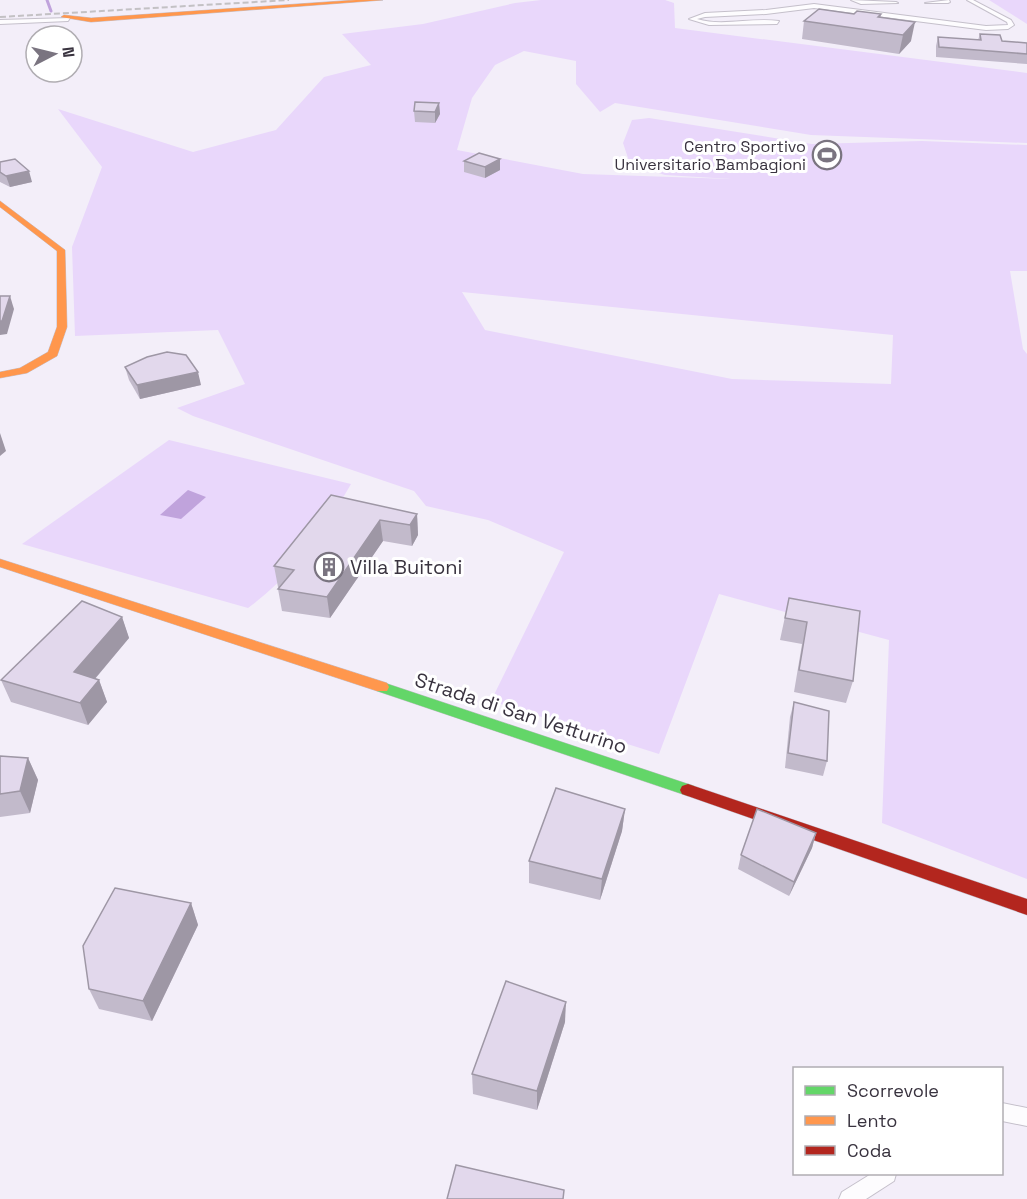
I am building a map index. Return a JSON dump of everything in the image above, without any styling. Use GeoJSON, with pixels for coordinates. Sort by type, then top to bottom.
{"type":"FeatureCollection","features":[{"type":"Feature","properties":{"kind":"street"},"geometry":{"type":"LineString","coordinates":[[64,13],[92,20],[380,0]]}},
{"type":"Feature","properties":{"kind":"street"},"geometry":{"type":"LineString","coordinates":[[0,203],[61,250],[62,327],[53,354],[23,371],[0,375]]}},
{"type":"Feature","properties":{"kind":"street","name":"Strada di San Vetturino"},"geometry":{"type":"LineString","coordinates":[[0,563],[513,730],[1027,907]]}},
{"type":"Feature","properties":{"kind":"lane"},"geometry":{"type":"LineString","coordinates":[[852,0],[861,3]]}},
{"type":"Feature","properties":{"kind":"lane"},"geometry":{"type":"LineString","coordinates":[[777,22],[746,20],[708,24],[692,19],[705,15],[766,12],[814,6],[986,28],[1011,25],[1009,21],[968,0],[927,3]]}},
{"type":"Feature","properties":{"kind":"lane"},"geometry":{"type":"LineString","coordinates":[[838,4],[896,3]]}},
{"type":"Feature","properties":{"kind":"lane"},"geometry":{"type":"LineString","coordinates":[[0,22],[64,13]]}},
{"type":"Feature","properties":{"kind":"lane"},"geometry":{"type":"LineString","coordinates":[[1003,1112],[1027,1117]]}},
{"type":"Feature","properties":{"kind":"lane"},"geometry":{"type":"LineString","coordinates":[[849,1199],[884,1175]]}},
{"type":"Feature","properties":{"kind":"shaded area"},"geometry":{"type":"Polygon","coordinates":[[[541,0],[665,0],[674,3],[675,28],[1027,73],[1027,143],[811,135],[615,103],[600,112],[576,84],[576,61],[524,51],[495,65],[472,98],[457,150],[583,174],[731,179],[665,175],[630,164],[623,143],[632,120],[649,118],[812,144],[922,141],[1027,145],[1027,271],[1010,271],[1023,349],[1027,354],[1027,879],[882,823],[889,640],[719,594],[659,754],[491,701],[564,552],[488,520],[426,506],[414,491],[193,416],[177,408],[245,384],[218,330],[75,336],[72,247],[102,167],[58,109],[193,152],[276,130],[324,77],[371,65],[342,34],[423,24],[515,3],[541,0]],[[462,292],[485,330],[732,379],[891,384],[893,335],[462,292]]]}},
{"type":"Feature","properties":{"kind":"shaded area"},"geometry":{"type":"Polygon","coordinates":[[[989,0],[1027,0],[1027,24],[989,0]]]}},
{"type":"Feature","properties":{"kind":"shaded area"},"geometry":{"type":"Polygon","coordinates":[[[169,440],[351,484],[306,552],[279,582],[248,608],[22,544],[169,440]]]}},
{"type":"Feature","properties":{"kind":"shaded area"},"geometry":{"type":"Polygon","coordinates":[[[188,490],[206,497],[181,519],[160,515],[188,490]]]}},
{"type":"Feature","properties":{"kind":"building"},"geometry":{"type":"Polygon","coordinates":[[[819,9],[854,14],[857,11],[881,14],[878,17],[915,22],[903,35],[804,21],[819,9]]]}},
{"type":"Feature","properties":{"kind":"building"},"geometry":{"type":"Polygon","coordinates":[[[980,34],[1000,35],[1002,41],[1027,43],[1027,54],[939,47],[938,37],[981,40],[980,34]]]}},
{"type":"Feature","properties":{"kind":"building"},"geometry":{"type":"Polygon","coordinates":[[[415,102],[439,103],[435,112],[414,111],[415,102]]]}},
{"type":"Feature","properties":{"kind":"building"},"geometry":{"type":"Polygon","coordinates":[[[479,153],[500,159],[485,167],[464,161],[479,153]]]}},
{"type":"Feature","properties":{"kind":"building"},"geometry":{"type":"Polygon","coordinates":[[[15,159],[29,171],[6,176],[0,172],[0,162],[15,159]]]}},
{"type":"Feature","properties":{"kind":"building"},"geometry":{"type":"Polygon","coordinates":[[[0,296],[10,296],[2,321],[0,321],[0,296]]]}},
{"type":"Feature","properties":{"kind":"building"},"geometry":{"type":"Polygon","coordinates":[[[167,352],[186,355],[198,372],[137,385],[125,367],[147,357],[167,352]]]}},
{"type":"Feature","properties":{"kind":"building"},"geometry":{"type":"Polygon","coordinates":[[[331,495],[417,514],[410,525],[380,520],[327,597],[278,589],[294,570],[274,566],[331,495]]]}},
{"type":"Feature","properties":{"kind":"building"},"geometry":{"type":"Polygon","coordinates":[[[789,598],[860,611],[853,681],[799,670],[807,622],[785,618],[789,598]]]}},
{"type":"Feature","properties":{"kind":"building"},"geometry":{"type":"Polygon","coordinates":[[[82,601],[122,617],[74,672],[99,680],[80,703],[1,680],[82,601]]]}},
{"type":"Feature","properties":{"kind":"building"},"geometry":{"type":"Polygon","coordinates":[[[794,702],[829,711],[827,761],[788,753],[794,702]]]}},
{"type":"Feature","properties":{"kind":"building"},"geometry":{"type":"Polygon","coordinates":[[[0,756],[28,758],[20,791],[0,794],[0,756]]]}},
{"type":"Feature","properties":{"kind":"building"},"geometry":{"type":"Polygon","coordinates":[[[556,788],[625,809],[602,879],[529,861],[556,788]]]}},
{"type":"Feature","properties":{"kind":"building"},"geometry":{"type":"Polygon","coordinates":[[[757,809],[816,833],[794,882],[741,855],[757,809]]]}},
{"type":"Feature","properties":{"kind":"building"},"geometry":{"type":"Polygon","coordinates":[[[115,888],[191,903],[143,1001],[89,989],[83,946],[115,888]]]}},
{"type":"Feature","properties":{"kind":"building"},"geometry":{"type":"Polygon","coordinates":[[[506,981],[566,1002],[537,1091],[472,1074],[506,981]]]}},
{"type":"Feature","properties":{"kind":"building"},"geometry":{"type":"Polygon","coordinates":[[[456,1165],[564,1190],[563,1199],[447,1199],[456,1165]]]}},
{"type":"Feature","properties":{"kind":"waterway"},"geometry":{"type":"LineString","coordinates":[[47,0],[51,11]]}},
{"type":"Feature","properties":{"kind":"railway"},"geometry":{"type":"LineString","coordinates":[[0,17],[289,0]]}},
{"type":"Feature","properties":{"kind":"traffic: fast"},"geometry":{"type":"LineString","coordinates":[[382,687],[688,790]]}},
{"type":"Feature","properties":{"kind":"traffic: slow"},"geometry":{"type":"LineString","coordinates":[[64,17],[91,20],[380,0]]}},
{"type":"Feature","properties":{"kind":"traffic: slow"},"geometry":{"type":"LineString","coordinates":[[0,203],[61,250],[62,327],[53,354],[23,371],[0,375]]}},
{"type":"Feature","properties":{"kind":"traffic: slow"},"geometry":{"type":"LineString","coordinates":[[0,563],[382,687]]}},
{"type":"Feature","properties":{"kind":"traffic: jam"},"geometry":{"type":"LineString","coordinates":[[688,790],[1027,907]]}},
{"type":"Feature","properties":{"kind":"place","name":"Centro Sportivo Universitario Bambagioni"},"geometry":{"type":"Point","coordinates":[827,155]}},
{"type":"Feature","properties":{"kind":"place","name":"Villa Buitoni"},"geometry":{"type":"Point","coordinates":[329,567]}}]}
